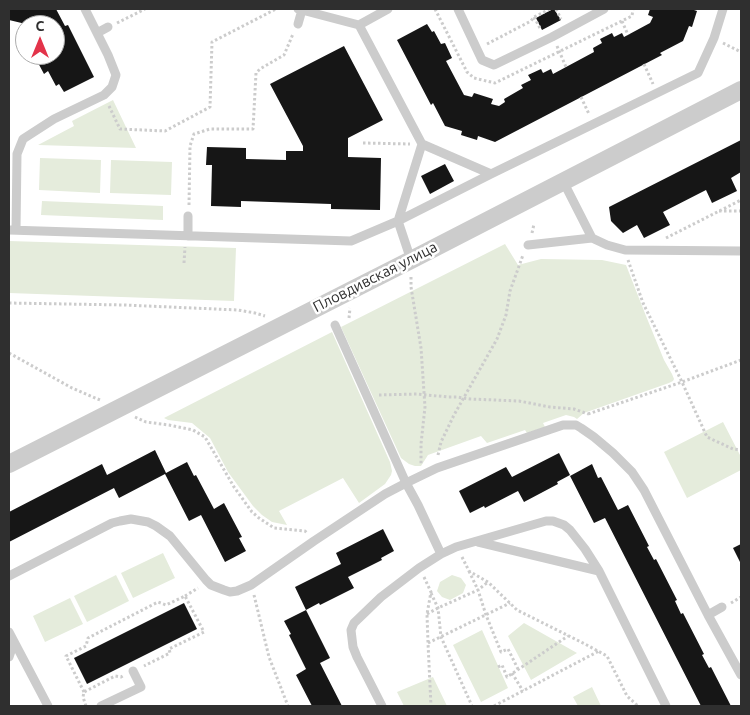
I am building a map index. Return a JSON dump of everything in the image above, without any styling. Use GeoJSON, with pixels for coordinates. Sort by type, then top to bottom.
{"type":"FeatureCollection","features":[{"type":"Feature","properties":{"kind":"street","name":"Пловдивская улица"},"geometry":{"type":"LineString","coordinates":[[9,464],[741,90]]}},
{"type":"Feature","properties":{"kind":"lane"},"geometry":{"type":"LineString","coordinates":[[85,9],[116,75],[112,87],[104,95],[54,119],[24,139],[17,154],[13,230],[351,242],[398,222],[491,174],[698,73],[714,38],[723,9]]}},
{"type":"Feature","properties":{"kind":"lane"},"geometry":{"type":"LineString","coordinates":[[298,24],[301,9],[358,25],[388,9]]}},
{"type":"Feature","properties":{"kind":"lane"},"geometry":{"type":"LineString","coordinates":[[458,9],[482,60],[494,65],[604,9]]}},
{"type":"Feature","properties":{"kind":"lane"},"geometry":{"type":"LineString","coordinates":[[358,25],[422,144],[491,174]]}},
{"type":"Feature","properties":{"kind":"lane"},"geometry":{"type":"LineString","coordinates":[[97,33],[108,28]]}},
{"type":"Feature","properties":{"kind":"lane"},"geometry":{"type":"LineString","coordinates":[[411,260],[398,222],[422,144]]}},
{"type":"Feature","properties":{"kind":"lane"},"geometry":{"type":"LineString","coordinates":[[563,182],[592,238]]}},
{"type":"Feature","properties":{"kind":"lane"},"geometry":{"type":"LineString","coordinates":[[186,236],[188,216]]}},
{"type":"Feature","properties":{"kind":"lane"},"geometry":{"type":"LineString","coordinates":[[528,245],[592,238],[625,250],[741,251]]}},
{"type":"Feature","properties":{"kind":"lane"},"geometry":{"type":"LineString","coordinates":[[335,325],[406,483],[441,554]]}},
{"type":"Feature","properties":{"kind":"lane"},"geometry":{"type":"LineString","coordinates":[[9,576],[112,523],[131,519],[148,522],[170,536],[211,585],[230,592],[243,589],[384,494],[421,475],[555,427],[570,424],[594,437],[632,472],[650,502],[741,675]]}},
{"type":"Feature","properties":{"kind":"lane"},"geometry":{"type":"LineString","coordinates":[[382,706],[353,646],[351,630],[354,623],[381,597],[441,554],[456,547],[546,521],[559,522],[570,530],[585,549],[599,571],[666,706]]}},
{"type":"Feature","properties":{"kind":"lane"},"geometry":{"type":"LineString","coordinates":[[476,542],[599,571]]}},
{"type":"Feature","properties":{"kind":"lane"},"geometry":{"type":"LineString","coordinates":[[708,615],[722,607]]}},
{"type":"Feature","properties":{"kind":"lane"},"geometry":{"type":"LineString","coordinates":[[9,632],[48,706]]}},
{"type":"Feature","properties":{"kind":"lane"},"geometry":{"type":"LineString","coordinates":[[9,657],[14,642]]}},
{"type":"Feature","properties":{"kind":"lane"},"geometry":{"type":"LineString","coordinates":[[101,706],[141,687],[133,671]]}},
{"type":"Feature","properties":{"kind":"path"},"geometry":{"type":"LineString","coordinates":[[108,28],[144,9]]}},
{"type":"Feature","properties":{"kind":"path"},"geometry":{"type":"LineString","coordinates":[[104,95],[120,129],[165,132],[210,107],[212,42],[276,9]]}},
{"type":"Feature","properties":{"kind":"path"},"geometry":{"type":"LineString","coordinates":[[477,49],[550,9]]}},
{"type":"Feature","properties":{"kind":"path"},"geometry":{"type":"LineString","coordinates":[[555,24],[562,21],[556,9]]}},
{"type":"Feature","properties":{"kind":"path"},"geometry":{"type":"LineString","coordinates":[[534,17],[542,32],[548,28]]}},
{"type":"Feature","properties":{"kind":"path"},"geometry":{"type":"LineString","coordinates":[[622,22],[628,35]]}},
{"type":"Feature","properties":{"kind":"path"},"geometry":{"type":"LineString","coordinates":[[188,216],[190,146],[194,134],[210,129],[253,129],[256,73],[284,55],[298,24]]}},
{"type":"Feature","properties":{"kind":"path"},"geometry":{"type":"LineString","coordinates":[[714,38],[741,51]]}},
{"type":"Feature","properties":{"kind":"path"},"geometry":{"type":"LineString","coordinates":[[560,52],[566,67]]}},
{"type":"Feature","properties":{"kind":"path"},"geometry":{"type":"LineString","coordinates":[[644,64],[657,92]]}},
{"type":"Feature","properties":{"kind":"path"},"geometry":{"type":"LineString","coordinates":[[581,97],[594,124]]}},
{"type":"Feature","properties":{"kind":"path"},"geometry":{"type":"LineString","coordinates":[[363,143],[422,144]]}},
{"type":"Feature","properties":{"kind":"path"},"geometry":{"type":"LineString","coordinates":[[642,251],[741,200]]}},
{"type":"Feature","properties":{"kind":"path"},"geometry":{"type":"LineString","coordinates":[[719,212],[741,211]]}},
{"type":"Feature","properties":{"kind":"path"},"geometry":{"type":"LineString","coordinates":[[437,468],[441,442],[497,339],[506,315],[510,292],[518,267],[528,245],[534,224]]}},
{"type":"Feature","properties":{"kind":"path"},"geometry":{"type":"LineString","coordinates":[[184,263],[186,236]]}},
{"type":"Feature","properties":{"kind":"path"},"geometry":{"type":"LineString","coordinates":[[625,250],[643,303],[707,437],[733,449],[741,450]]}},
{"type":"Feature","properties":{"kind":"path"},"geometry":{"type":"LineString","coordinates":[[411,287],[421,348],[425,407],[421,444],[421,475]]}},
{"type":"Feature","properties":{"kind":"path"},"geometry":{"type":"LineString","coordinates":[[9,303],[124,305],[238,310],[255,312],[261,315]]}},
{"type":"Feature","properties":{"kind":"path"},"geometry":{"type":"LineString","coordinates":[[9,353],[72,388],[96,398]]}},
{"type":"Feature","properties":{"kind":"path"},"geometry":{"type":"LineString","coordinates":[[570,424],[588,414],[741,360]]}},
{"type":"Feature","properties":{"kind":"path"},"geometry":{"type":"LineString","coordinates":[[366,395],[457,396],[464,399],[520,401],[550,407],[574,409],[588,414]]}},
{"type":"Feature","properties":{"kind":"path"},"geometry":{"type":"LineString","coordinates":[[146,422],[193,430],[205,437],[234,487],[252,512],[274,528],[305,531],[314,541]]}},
{"type":"Feature","properties":{"kind":"path"},"geometry":{"type":"LineString","coordinates":[[456,547],[478,590],[501,652],[508,649],[518,670]]}},
{"type":"Feature","properties":{"kind":"path"},"geometry":{"type":"LineString","coordinates":[[419,568],[438,608],[441,637],[472,706]]}},
{"type":"Feature","properties":{"kind":"path"},"geometry":{"type":"LineString","coordinates":[[469,571],[488,582],[517,610],[607,656],[627,696],[638,706]]}},
{"type":"Feature","properties":{"kind":"path"},"geometry":{"type":"LineString","coordinates":[[427,614],[478,590],[488,582]]}},
{"type":"Feature","properties":{"kind":"path"},"geometry":{"type":"LineString","coordinates":[[251,585],[269,657],[286,706]]}},
{"type":"Feature","properties":{"kind":"path"},"geometry":{"type":"LineString","coordinates":[[86,706],[83,696],[84,692],[66,656],[86,646],[88,638],[158,602],[166,606],[200,586]]}},
{"type":"Feature","properties":{"kind":"path"},"geometry":{"type":"LineString","coordinates":[[431,592],[427,614],[431,706]]}},
{"type":"Feature","properties":{"kind":"path"},"geometry":{"type":"LineString","coordinates":[[84,692],[115,676],[121,677],[170,653],[169,649],[204,632],[185,596]]}},
{"type":"Feature","properties":{"kind":"path"},"geometry":{"type":"LineString","coordinates":[[428,643],[510,603]]}},
{"type":"Feature","properties":{"kind":"path"},"geometry":{"type":"LineString","coordinates":[[498,667],[502,665],[507,676],[569,636]]}},
{"type":"Feature","properties":{"kind":"path"},"geometry":{"type":"LineString","coordinates":[[494,706],[599,651]]}},
{"type":"Feature","properties":{"kind":"path"},"geometry":{"type":"LineString","coordinates":[[512,673],[523,691]]}},
{"type":"Feature","properties":{"kind":"green space"},"geometry":{"type":"Polygon","coordinates":[[[113,100],[136,148],[38,145],[74,126],[72,121],[113,100]]]}},
{"type":"Feature","properties":{"kind":"green space"},"geometry":{"type":"Polygon","coordinates":[[[40,158],[101,160],[100,193],[39,190],[40,158]]]}},
{"type":"Feature","properties":{"kind":"green space"},"geometry":{"type":"Polygon","coordinates":[[[111,160],[172,162],[171,195],[110,193],[111,160]]]}},
{"type":"Feature","properties":{"kind":"green space"},"geometry":{"type":"Polygon","coordinates":[[[42,201],[163,206],[163,220],[41,215],[42,201]]]}},
{"type":"Feature","properties":{"kind":"green space"},"geometry":{"type":"Polygon","coordinates":[[[9,241],[236,248],[234,301],[9,293],[9,241]]]}},
{"type":"Feature","properties":{"kind":"green space"},"geometry":{"type":"Polygon","coordinates":[[[505,244],[518,265],[541,259],[602,260],[626,265],[664,360],[674,379],[669,383],[584,413],[577,419],[566,415],[543,423],[545,427],[527,433],[525,430],[487,443],[481,436],[428,455],[421,466],[409,464],[401,458],[341,327],[505,244]]]}},
{"type":"Feature","properties":{"kind":"green space"},"geometry":{"type":"Polygon","coordinates":[[[332,332],[390,462],[391,475],[385,484],[359,503],[343,478],[279,511],[287,525],[272,522],[253,506],[228,472],[210,438],[192,423],[164,418],[332,332]]]}},
{"type":"Feature","properties":{"kind":"green space"},"geometry":{"type":"Polygon","coordinates":[[[723,422],[741,457],[741,470],[687,498],[664,452],[723,422]]]}},
{"type":"Feature","properties":{"kind":"green space"},"geometry":{"type":"Polygon","coordinates":[[[163,553],[175,578],[133,598],[121,573],[163,553]]]}},
{"type":"Feature","properties":{"kind":"green space"},"geometry":{"type":"Polygon","coordinates":[[[116,575],[129,601],[87,622],[74,596],[116,575]]]}},
{"type":"Feature","properties":{"kind":"green space"},"geometry":{"type":"Polygon","coordinates":[[[452,575],[461,578],[466,585],[463,593],[450,600],[442,597],[437,591],[440,582],[452,575]]]}},
{"type":"Feature","properties":{"kind":"green space"},"geometry":{"type":"Polygon","coordinates":[[[70,598],[83,624],[45,642],[33,616],[70,598]]]}},
{"type":"Feature","properties":{"kind":"green space"},"geometry":{"type":"Polygon","coordinates":[[[524,623],[577,653],[531,680],[508,636],[524,623]]]}},
{"type":"Feature","properties":{"kind":"green space"},"geometry":{"type":"Polygon","coordinates":[[[482,630],[508,688],[481,702],[453,645],[482,630]]]}},
{"type":"Feature","properties":{"kind":"green space"},"geometry":{"type":"Polygon","coordinates":[[[433,677],[447,706],[404,706],[397,692],[433,677]]]}},
{"type":"Feature","properties":{"kind":"green space"},"geometry":{"type":"Polygon","coordinates":[[[592,687],[601,706],[578,706],[573,697],[592,687]]]}},
{"type":"Feature","properties":{"kind":"building"},"geometry":{"type":"Polygon","coordinates":[[[9,9],[56,9],[59,15],[15,15],[15,21],[9,20],[9,9]]]}},
{"type":"Feature","properties":{"kind":"building"},"geometry":{"type":"Polygon","coordinates":[[[553,9],[561,20],[542,30],[536,18],[553,9]]]}},
{"type":"Feature","properties":{"kind":"building"},"geometry":{"type":"Polygon","coordinates":[[[650,9],[694,9],[697,11],[692,27],[689,26],[683,41],[660,53],[662,55],[495,142],[478,136],[477,140],[461,135],[462,131],[445,126],[433,103],[431,105],[397,40],[427,24],[432,32],[434,31],[441,44],[445,43],[452,58],[446,61],[464,95],[472,97],[474,93],[493,99],[491,104],[499,106],[505,102],[504,99],[523,88],[521,85],[531,80],[528,75],[541,69],[543,73],[551,69],[553,74],[594,52],[593,48],[602,43],[600,39],[612,33],[614,37],[622,33],[624,37],[650,23],[653,17],[648,15],[650,9]]]}},
{"type":"Feature","properties":{"kind":"building"},"geometry":{"type":"Polygon","coordinates":[[[68,25],[94,77],[64,92],[59,84],[56,86],[48,71],[44,74],[39,65],[65,65],[65,26],[68,25]]]}},
{"type":"Feature","properties":{"kind":"building"},"geometry":{"type":"Polygon","coordinates":[[[344,46],[383,120],[348,138],[348,157],[381,158],[380,210],[331,209],[331,204],[241,201],[241,207],[211,206],[212,165],[206,165],[207,147],[246,148],[246,159],[286,160],[286,151],[303,151],[303,146],[270,84],[344,46]]]}},
{"type":"Feature","properties":{"kind":"building"},"geometry":{"type":"Polygon","coordinates":[[[741,140],[741,172],[731,178],[737,191],[712,203],[706,190],[663,212],[670,225],[644,238],[637,225],[623,233],[611,221],[609,207],[741,140]]]}},
{"type":"Feature","properties":{"kind":"building"},"geometry":{"type":"Polygon","coordinates":[[[445,164],[454,181],[430,194],[421,176],[445,164]]]}},
{"type":"Feature","properties":{"kind":"building"},"geometry":{"type":"Polygon","coordinates":[[[155,450],[166,473],[187,462],[214,509],[224,503],[242,537],[239,538],[246,551],[225,562],[201,515],[189,521],[165,474],[119,498],[114,488],[9,542],[9,512],[102,464],[107,475],[155,450]]]}},
{"type":"Feature","properties":{"kind":"building"},"geometry":{"type":"Polygon","coordinates":[[[559,453],[570,475],[557,482],[558,484],[524,502],[518,491],[485,508],[484,506],[470,513],[459,491],[506,467],[512,477],[559,453]]]}},
{"type":"Feature","properties":{"kind":"building"},"geometry":{"type":"Polygon","coordinates":[[[592,464],[598,478],[601,477],[618,510],[628,505],[649,546],[647,547],[654,560],[656,559],[677,600],[675,601],[681,614],[683,613],[704,654],[702,655],[709,668],[711,667],[731,706],[701,706],[605,518],[594,523],[570,476],[592,464]]]}},
{"type":"Feature","properties":{"kind":"building"},"geometry":{"type":"Polygon","coordinates":[[[383,529],[394,551],[381,558],[382,560],[348,577],[354,588],[306,610],[295,587],[341,564],[336,553],[383,529]]]}},
{"type":"Feature","properties":{"kind":"building"},"geometry":{"type":"Polygon","coordinates":[[[741,544],[741,564],[733,548],[741,544]]]}},
{"type":"Feature","properties":{"kind":"building"},"geometry":{"type":"Polygon","coordinates":[[[184,603],[197,629],[87,684],[74,658],[184,603]]]}},
{"type":"Feature","properties":{"kind":"building"},"geometry":{"type":"Polygon","coordinates":[[[306,610],[330,658],[320,663],[342,706],[312,706],[296,675],[306,669],[284,621],[306,610]]]}}]}
